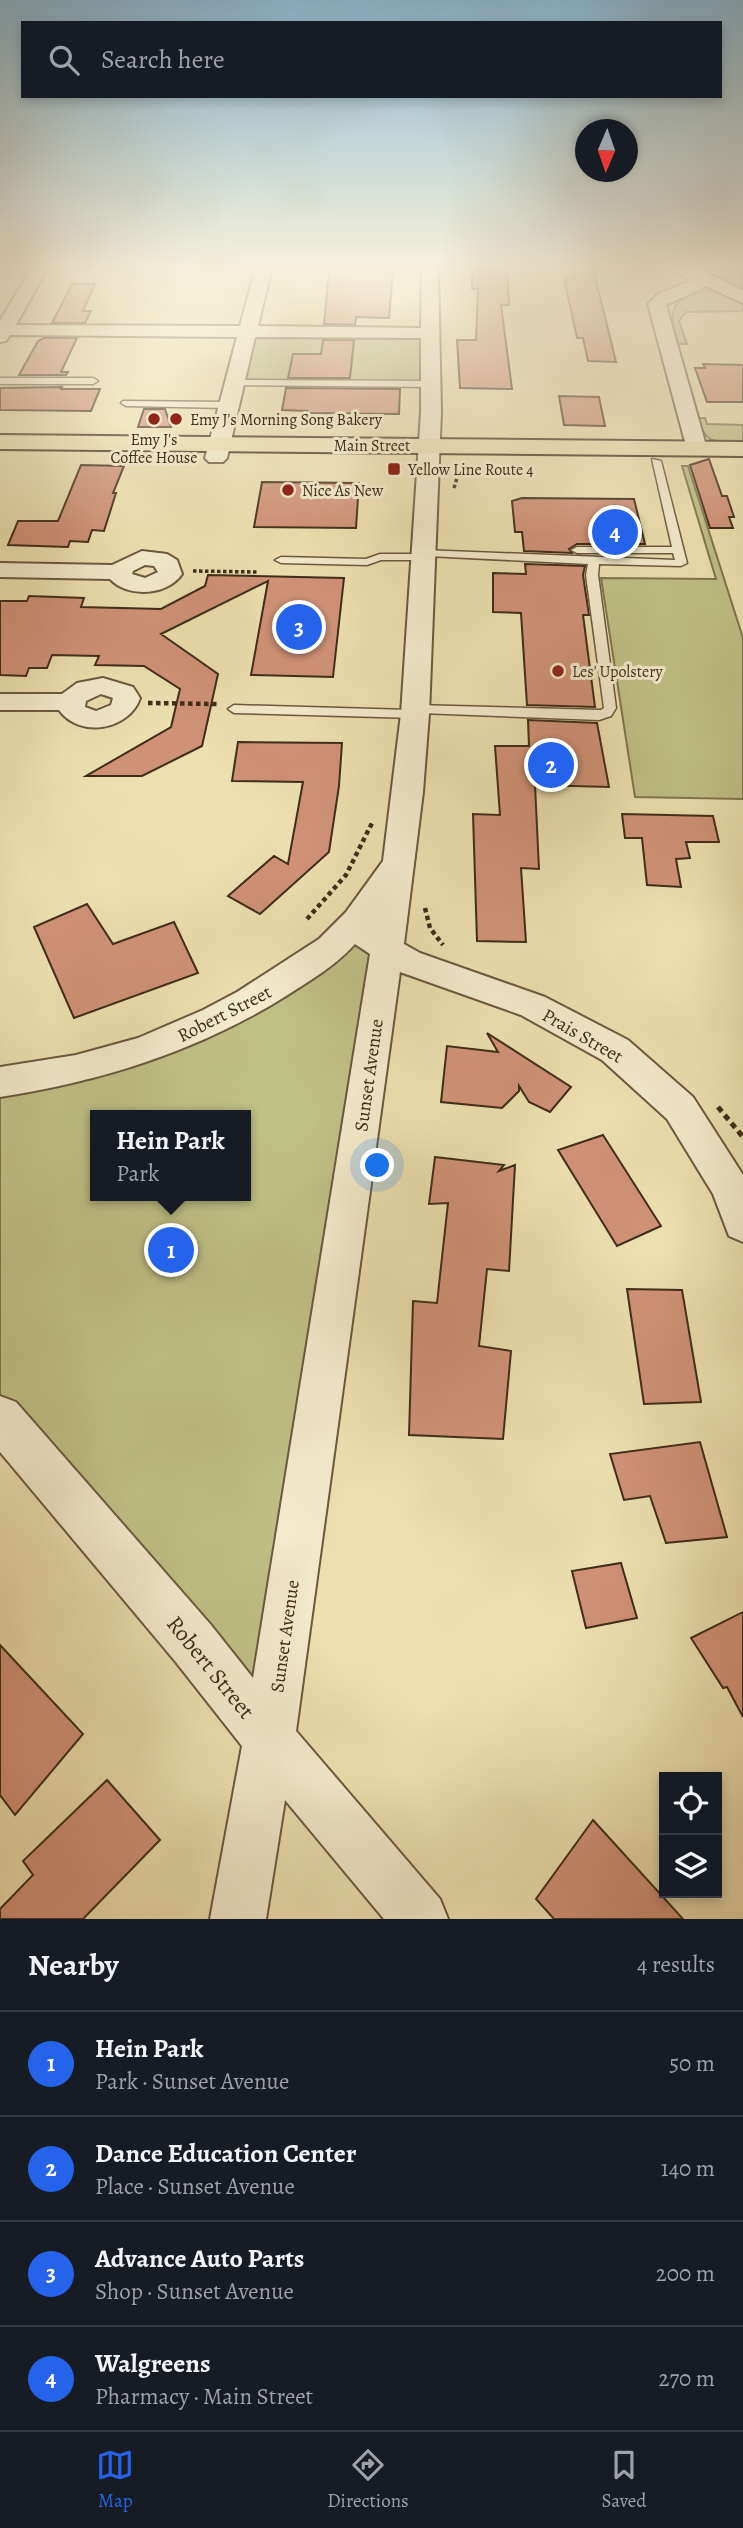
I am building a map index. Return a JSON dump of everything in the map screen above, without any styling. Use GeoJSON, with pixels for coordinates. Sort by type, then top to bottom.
{"type":"FeatureCollection","features":[{"type":"Feature","properties":{"kind":"main road","name":"Main Street"},"geometry":{"type":"LineString","coordinates":[[0,442],[217,451],[429,453],[743,449]]}},
{"type":"Feature","properties":{"kind":"main road","name":"Main Street"},"geometry":{"type":"LineString","coordinates":[[0,456],[217,451]]}},
{"type":"Feature","properties":{"kind":"main road","name":"Main Street"},"geometry":{"type":"LineString","coordinates":[[429,453],[743,463]]}},
{"type":"Feature","properties":{"kind":"street"},"geometry":{"type":"LineString","coordinates":[[217,451],[242,357]]}},
{"type":"Feature","properties":{"kind":"street"},"geometry":{"type":"LineString","coordinates":[[415,711],[429,453],[430,357]]}},
{"type":"Feature","properties":{"kind":"street"},"geometry":{"type":"LineString","coordinates":[[671,357],[697,449]]}},
{"type":"Feature","properties":{"kind":"street"},"geometry":{"type":"LineString","coordinates":[[0,570],[120,572],[127,563],[151,558],[165,562],[172,570]]}},
{"type":"Feature","properties":{"kind":"street"},"geometry":{"type":"LineString","coordinates":[[0,702],[70,702],[78,692],[103,686],[124,693],[127,703]]}},
{"type":"Feature","properties":{"kind":"street","name":"Robert Street"},"geometry":{"type":"LineString","coordinates":[[0,1082],[107,1063],[163,1043],[212,1022],[264,994],[329,950],[370,938],[398,861],[415,711]]}},
{"type":"Feature","properties":{"kind":"street","name":"Prais Street"},"geometry":{"type":"LineString","coordinates":[[370,938],[408,962],[533,1006],[615,1050],[680,1108],[730,1188],[743,1224]]}},
{"type":"Feature","properties":{"kind":"street","name":"Sunset Avenue"},"geometry":{"type":"LineString","coordinates":[[238,1919],[269,1739],[370,938]]}},
{"type":"Feature","properties":{"kind":"street","name":"Robert Street"},"geometry":{"type":"LineString","coordinates":[[0,1418],[193,1643],[269,1739],[420,1919]]}},
{"type":"Feature","properties":{"kind":"lane"},"geometry":{"type":"LineString","coordinates":[[0,381],[93,382]]}},
{"type":"Feature","properties":{"kind":"lane"},"geometry":{"type":"LineString","coordinates":[[235,382],[431,384]]}},
{"type":"Feature","properties":{"kind":"lane"},"geometry":{"type":"LineString","coordinates":[[126,403],[228,405]]}},
{"type":"Feature","properties":{"kind":"lane"},"geometry":{"type":"LineString","coordinates":[[281,560],[367,562],[380,557],[422,555],[559,557],[681,563],[656,461]]}},
{"type":"Feature","properties":{"kind":"lane"},"geometry":{"type":"LineString","coordinates":[[559,557],[579,550],[678,550]]}},
{"type":"Feature","properties":{"kind":"lane"},"geometry":{"type":"LineString","coordinates":[[234,709],[599,716],[610,708],[592,575],[594,560]]}},
{"type":"Feature","properties":{"kind":"path"},"geometry":{"type":"LineString","coordinates":[[452,494],[457,478],[455,469]]}},
{"type":"Feature","properties":{"kind":"path"},"geometry":{"type":"LineString","coordinates":[[172,570],[257,572]]}},
{"type":"Feature","properties":{"kind":"path"},"geometry":{"type":"LineString","coordinates":[[127,703],[219,704]]}},
{"type":"Feature","properties":{"kind":"path"},"geometry":{"type":"LineString","coordinates":[[425,901],[425,917],[431,932],[444,946]]}},
{"type":"Feature","properties":{"kind":"path"},"geometry":{"type":"LineString","coordinates":[[713,1100],[743,1137]]}},
{"type":"Feature","properties":{"kind":"green space"},"geometry":{"type":"Polygon","coordinates":[[[242,357],[430,357],[431,384],[235,382],[242,357]]]}},
{"type":"Feature","properties":{"kind":"green space"},"geometry":{"type":"Polygon","coordinates":[[[705,418],[707,424],[743,425],[743,442],[714,441],[701,428],[698,419],[705,418]]]}},
{"type":"Feature","properties":{"kind":"green space"},"geometry":{"type":"Polygon","coordinates":[[[682,466],[688,466],[743,638],[743,799],[635,797],[601,578],[716,579],[682,466]]]}},
{"type":"Feature","properties":{"kind":"green space"},"geometry":{"type":"Polygon","coordinates":[[[398,861],[269,1739],[0,1418],[0,1082],[40,1077],[264,994],[398,861]]]}},
{"type":"Feature","properties":{"kind":"building"},"geometry":{"type":"Polygon","coordinates":[[[29,357],[68,357],[61,372],[68,372],[66,375],[19,375],[29,357]]]}},
{"type":"Feature","properties":{"kind":"building"},"geometry":{"type":"Polygon","coordinates":[[[292,357],[352,357],[350,378],[288,378],[292,357]]]}},
{"type":"Feature","properties":{"kind":"building"},"geometry":{"type":"Polygon","coordinates":[[[458,357],[508,357],[512,389],[460,388],[458,357]]]}},
{"type":"Feature","properties":{"kind":"building"},"geometry":{"type":"Polygon","coordinates":[[[587,357],[615,357],[616,362],[588,361],[587,357]]]}},
{"type":"Feature","properties":{"kind":"building"},"geometry":{"type":"Polygon","coordinates":[[[703,364],[743,365],[743,402],[707,402],[695,368],[705,368],[703,364]]]}},
{"type":"Feature","properties":{"kind":"building"},"geometry":{"type":"Polygon","coordinates":[[[62,387],[61,389],[100,389],[91,411],[0,410],[0,388],[62,387]]]}},
{"type":"Feature","properties":{"kind":"building"},"geometry":{"type":"Polygon","coordinates":[[[286,388],[400,389],[399,414],[306,413],[307,411],[282,410],[286,388]]]}},
{"type":"Feature","properties":{"kind":"building"},"geometry":{"type":"Polygon","coordinates":[[[559,396],[599,397],[605,426],[564,425],[559,396]]]}},
{"type":"Feature","properties":{"kind":"building"},"geometry":{"type":"Polygon","coordinates":[[[144,409],[165,409],[171,427],[138,427],[144,409]]]}},
{"type":"Feature","properties":{"kind":"building"},"geometry":{"type":"Polygon","coordinates":[[[709,459],[722,496],[727,496],[734,517],[729,517],[733,528],[710,528],[690,465],[709,459]]]}},
{"type":"Feature","properties":{"kind":"building"},"geometry":{"type":"Polygon","coordinates":[[[81,465],[124,466],[113,493],[116,493],[104,531],[92,530],[88,542],[70,541],[68,547],[8,545],[18,521],[58,521],[81,465]]]}},
{"type":"Feature","properties":{"kind":"building"},"geometry":{"type":"Polygon","coordinates":[[[262,482],[359,483],[356,528],[254,527],[262,482]]]}},
{"type":"Feature","properties":{"kind":"building"},"geometry":{"type":"Polygon","coordinates":[[[522,498],[634,499],[645,544],[577,544],[569,549],[572,553],[524,551],[522,532],[515,532],[512,501],[522,498]]]}},
{"type":"Feature","properties":{"kind":"building"},"geometry":{"type":"Polygon","coordinates":[[[525,564],[585,566],[583,575],[589,615],[583,615],[595,707],[527,705],[521,613],[493,612],[493,573],[526,574],[525,564]]]}},
{"type":"Feature","properties":{"kind":"building"},"geometry":{"type":"Polygon","coordinates":[[[208,575],[344,578],[333,677],[251,675],[268,581],[161,634],[218,674],[202,746],[142,776],[86,776],[171,727],[180,689],[144,666],[95,665],[99,656],[52,655],[47,668],[29,668],[26,676],[0,675],[0,601],[27,601],[29,596],[84,598],[81,607],[161,609],[205,586],[208,575]]]}},
{"type":"Feature","properties":{"kind":"building"},"geometry":{"type":"Polygon","coordinates":[[[528,720],[597,723],[609,787],[535,785],[539,869],[521,868],[526,942],[477,941],[473,814],[500,815],[495,746],[529,746],[528,720]]]}},
{"type":"Feature","properties":{"kind":"building"},"geometry":{"type":"Polygon","coordinates":[[[238,742],[342,743],[339,786],[329,852],[260,914],[228,896],[274,856],[288,864],[303,782],[232,781],[238,742]]]}},
{"type":"Feature","properties":{"kind":"building"},"geometry":{"type":"Polygon","coordinates":[[[622,814],[713,816],[719,842],[686,842],[690,858],[676,859],[681,887],[647,885],[642,838],[625,838],[622,814]]]}},
{"type":"Feature","properties":{"kind":"building"},"geometry":{"type":"Polygon","coordinates":[[[87,904],[113,944],[174,922],[198,973],[74,1018],[34,927],[87,904]]]}},
{"type":"Feature","properties":{"kind":"building"},"geometry":{"type":"Polygon","coordinates":[[[487,1033],[571,1087],[550,1112],[529,1102],[519,1086],[519,1091],[502,1108],[441,1102],[447,1046],[498,1052],[487,1033]]]}},
{"type":"Feature","properties":{"kind":"building"},"geometry":{"type":"Polygon","coordinates":[[[603,1135],[661,1226],[617,1246],[558,1150],[603,1135]]]}},
{"type":"Feature","properties":{"kind":"building"},"geometry":{"type":"Polygon","coordinates":[[[435,1157],[504,1165],[499,1171],[515,1165],[509,1271],[487,1269],[479,1346],[511,1351],[503,1439],[409,1435],[413,1301],[437,1303],[448,1203],[429,1204],[435,1157]]]}},
{"type":"Feature","properties":{"kind":"building"},"geometry":{"type":"Polygon","coordinates":[[[627,1289],[682,1290],[701,1402],[644,1404],[627,1289]]]}},
{"type":"Feature","properties":{"kind":"building"},"geometry":{"type":"Polygon","coordinates":[[[700,1442],[727,1537],[666,1543],[650,1496],[624,1500],[610,1454],[700,1442]]]}},
{"type":"Feature","properties":{"kind":"building"},"geometry":{"type":"Polygon","coordinates":[[[621,1563],[637,1618],[586,1628],[572,1571],[621,1563]]]}},
{"type":"Feature","properties":{"kind":"building"},"geometry":{"type":"Polygon","coordinates":[[[743,1612],[743,1717],[727,1687],[723,1688],[691,1638],[743,1612]]]}},
{"type":"Feature","properties":{"kind":"building"},"geometry":{"type":"Polygon","coordinates":[[[0,1645],[83,1734],[15,1815],[0,1795],[0,1645]]]}},
{"type":"Feature","properties":{"kind":"building"},"geometry":{"type":"Polygon","coordinates":[[[107,1780],[160,1840],[83,1919],[0,1919],[0,1909],[33,1875],[23,1861],[107,1780]]]}},
{"type":"Feature","properties":{"kind":"building"},"geometry":{"type":"Polygon","coordinates":[[[593,1820],[659,1893],[659,1898],[664,1898],[683,1919],[554,1919],[536,1899],[593,1820]]]}},
{"type":"Feature","properties":{"kind":"place","name":"Emy J's Coffee House"},"geometry":{"type":"Point","coordinates":[154,419]}},
{"type":"Feature","properties":{"kind":"place","name":"Emy J's Morning Song Bakery"},"geometry":{"type":"Point","coordinates":[176,419]}},
{"type":"Feature","properties":{"kind":"place","name":"Yellow Line Route 4"},"geometry":{"type":"Point","coordinates":[394,469]}},
{"type":"Feature","properties":{"kind":"place","name":"Nice As New"},"geometry":{"type":"Point","coordinates":[288,490]}},
{"type":"Feature","properties":{"kind":"place","name":"Walgreens"},"geometry":{"type":"Point","coordinates":[615,532]}},
{"type":"Feature","properties":{"kind":"place","name":"Advance Auto Parts"},"geometry":{"type":"Point","coordinates":[299,627]}},
{"type":"Feature","properties":{"kind":"place","name":"Les' Upolstery"},"geometry":{"type":"Point","coordinates":[558,671]}},
{"type":"Feature","properties":{"kind":"place","name":"Dance Education Center"},"geometry":{"type":"Point","coordinates":[551,765]}},
{"type":"Feature","properties":{"kind":"place","name":"Hein Park"},"geometry":{"type":"Point","coordinates":[171,1250]}}]}
